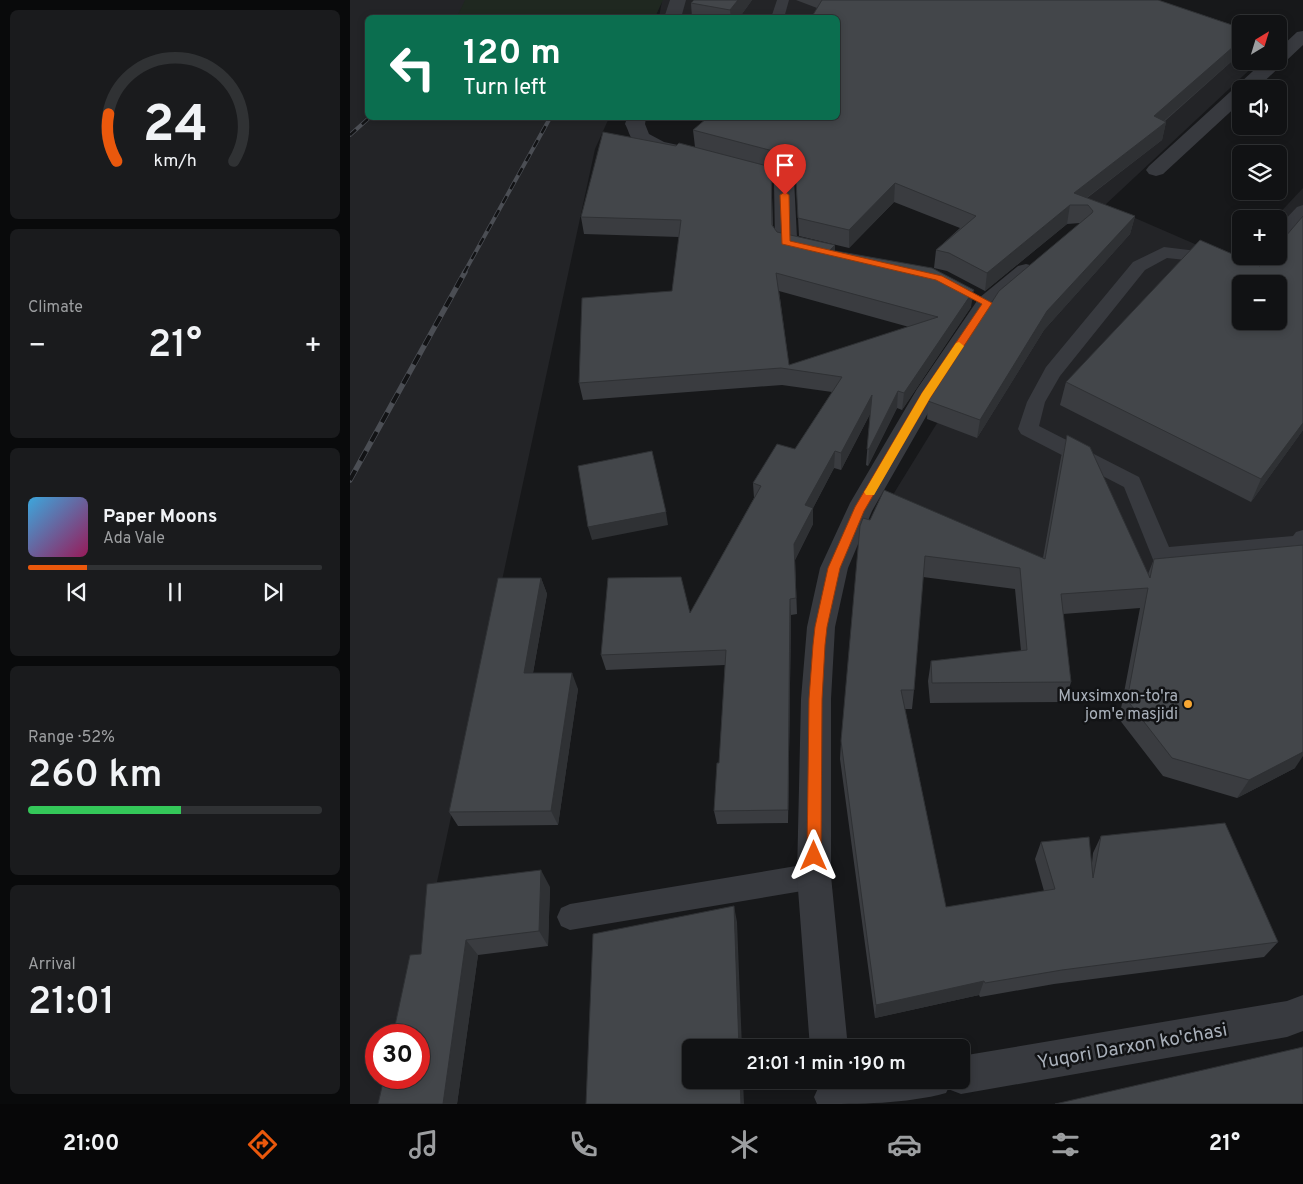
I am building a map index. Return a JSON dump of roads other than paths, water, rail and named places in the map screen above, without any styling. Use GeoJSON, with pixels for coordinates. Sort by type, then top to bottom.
{"type":"FeatureCollection","features":[{"type":"Feature","properties":{"kind":"street"},"geometry":{"type":"LineString","coordinates":[[673,15],[678,0]]}},
{"type":"Feature","properties":{"kind":"street"},"geometry":{"type":"LineString","coordinates":[[1288,50],[1303,36]]}},
{"type":"Feature","properties":{"kind":"street"},"geometry":{"type":"LineString","coordinates":[[1255,80],[1265,70]]}},
{"type":"Feature","properties":{"kind":"street"},"geometry":{"type":"LineString","coordinates":[[1156,170],[1232,100]]}},
{"type":"Feature","properties":{"kind":"street"},"geometry":{"type":"LineString","coordinates":[[636,120],[635,124],[640,138],[658,146],[784,179],[786,242],[833,253]]}},
{"type":"Feature","properties":{"kind":"street"},"geometry":{"type":"LineString","coordinates":[[828,1039],[814,876],[816,699],[821,627],[834,568],[859,510],[926,396],[979,299],[1047,254]]}},
{"type":"Feature","properties":{"kind":"street","name":"Yuqori Darxon ko'chasi"},"geometry":{"type":"LineString","coordinates":[[970,1073],[1277,1020],[1303,1013]]}},
{"type":"Feature","properties":{"kind":"street"},"geometry":{"type":"LineString","coordinates":[[834,1094],[869,1089]]}},
{"type":"Feature","properties":{"kind":"lane"},"geometry":{"type":"LineString","coordinates":[[778,15],[783,0]]}},
{"type":"Feature","properties":{"kind":"lane"},"geometry":{"type":"LineString","coordinates":[[1287,227],[1303,210]]}},
{"type":"Feature","properties":{"kind":"lane"},"geometry":{"type":"LineString","coordinates":[[1252,265],[1248,269],[1237,270],[1197,256],[1164,252],[1138,266],[1053,372],[1036,402],[1028,429],[1132,482],[1162,556],[1299,544],[1303,538]]}},
{"type":"Feature","properties":{"kind":"lane"},"geometry":{"type":"LineString","coordinates":[[570,917],[814,876]]}},
{"type":"Feature","properties":{"kind":"railway"},"geometry":{"type":"LineString","coordinates":[[350,135],[367,120]]}},
{"type":"Feature","properties":{"kind":"railway"},"geometry":{"type":"LineString","coordinates":[[464,273],[549,120]]}},
{"type":"Feature","properties":{"kind":"railway"},"geometry":{"type":"LineString","coordinates":[[350,480],[465,272]]}},
{"type":"Feature","properties":{"kind":"place","name":"Muxsimxon-to'ra jom'e masjidi"},"geometry":{"type":"Point","coordinates":[1188,704]}}]}
